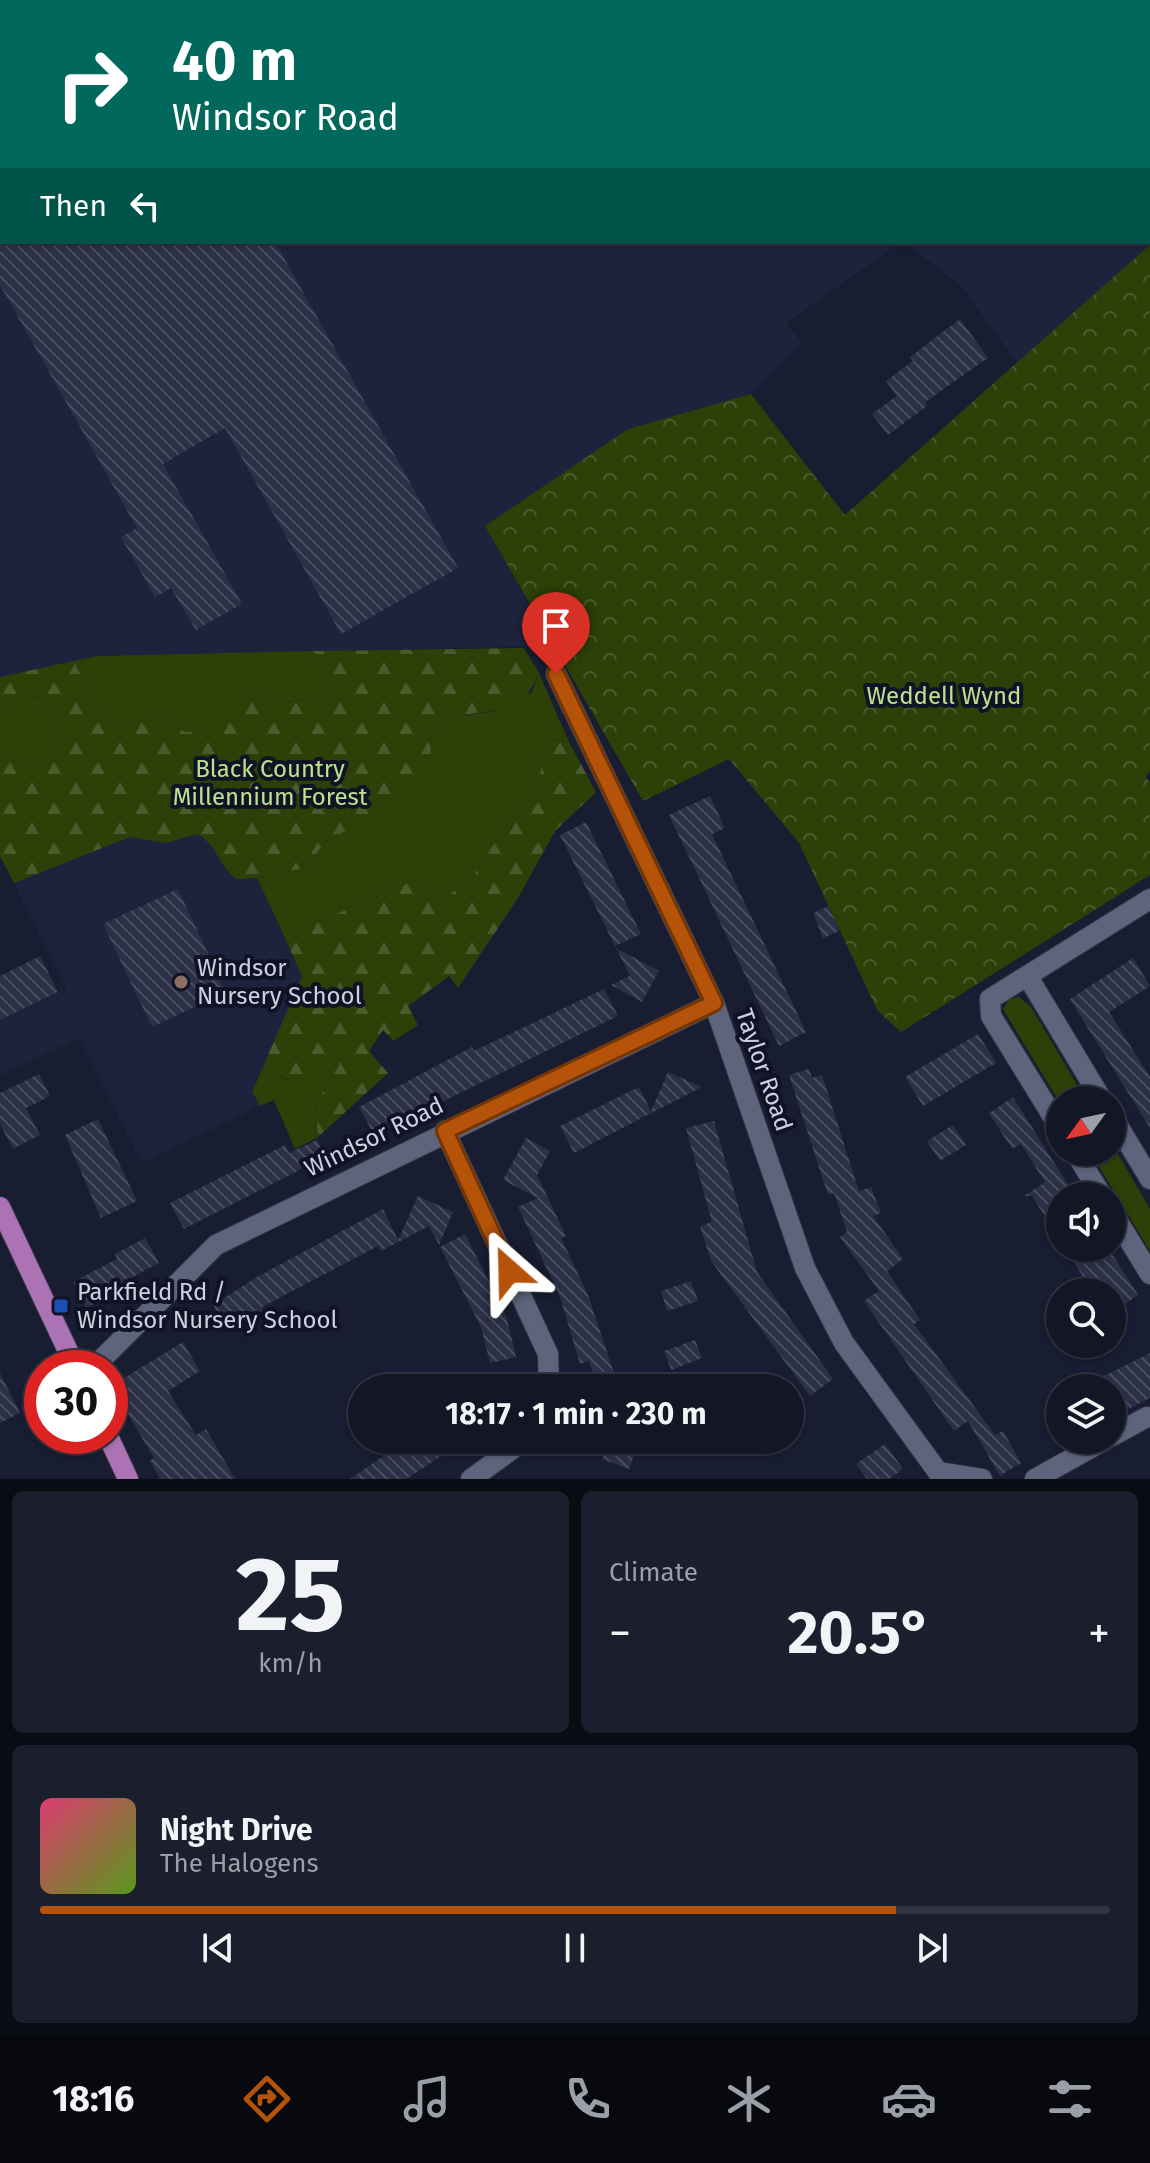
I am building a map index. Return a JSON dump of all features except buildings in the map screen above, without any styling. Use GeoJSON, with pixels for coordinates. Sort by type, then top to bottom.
{"type":"FeatureCollection","features":[{"type":"Feature","properties":{"kind":"main road"},"geometry":{"type":"LineString","coordinates":[[0,1207],[68,1350]]}},
{"type":"Feature","properties":{"kind":"main road"},"geometry":{"type":"LineString","coordinates":[[116,1454],[128,1479]]}},
{"type":"Feature","properties":{"kind":"street","name":"Taylor Road"},"geometry":{"type":"LineString","coordinates":[[556,674],[714,1003],[805,1268],[844,1343],[938,1476]]}},
{"type":"Feature","properties":{"kind":"street"},"geometry":{"type":"LineString","coordinates":[[1046,1105],[991,1016],[990,999],[1150,899]]}},
{"type":"Feature","properties":{"kind":"street"},"geometry":{"type":"LineString","coordinates":[[1028,977],[1094,1086]]}},
{"type":"Feature","properties":{"kind":"street","name":"Windsor Road"},"geometry":{"type":"LineString","coordinates":[[111,1350],[216,1245],[445,1131],[714,1003]]}},
{"type":"Feature","properties":{"kind":"street"},"geometry":{"type":"LineString","coordinates":[[445,1131],[548,1354],[549,1374]]}},
{"type":"Feature","properties":{"kind":"street"},"geometry":{"type":"LineString","coordinates":[[1126,1139],[1150,1179]]}},
{"type":"Feature","properties":{"kind":"street"},"geometry":{"type":"LineString","coordinates":[[1126,1235],[1150,1274]]}},
{"type":"Feature","properties":{"kind":"street"},"geometry":{"type":"LineString","coordinates":[[1126,1428],[1147,1417]]}},
{"type":"Feature","properties":{"kind":"street"},"geometry":{"type":"LineString","coordinates":[[471,1479],[506,1454]]}},
{"type":"Feature","properties":{"kind":"street"},"geometry":{"type":"LineString","coordinates":[[1035,1479],[1080,1454]]}},
{"type":"Feature","properties":{"kind":"street"},"geometry":{"type":"LineString","coordinates":[[938,1476],[982,1479]]}},
{"type":"Feature","properties":{"kind":"shaded area"},"geometry":{"type":"Polygon","coordinates":[[[0,244],[898,244],[786,323],[802,343],[751,394],[628,429],[485,526],[552,646],[98,656],[0,677],[0,244]]]}},
{"type":"Feature","properties":{"kind":"shaded area"},"geometry":{"type":"Polygon","coordinates":[[[908,244],[1150,244],[1018,364],[962,287],[908,244]]]}},
{"type":"Feature","properties":{"kind":"shaded area","name":"Windsor Nursery School"},"geometry":{"type":"Polygon","coordinates":[[[221,801],[302,976],[252,1092],[260,1106],[142,1163],[80,1038],[0,1075],[0,1020],[67,988],[14,883],[221,801]]]}},
{"type":"Feature","properties":{"kind":"green space","name":"Weddell Wynd"},"geometry":{"type":"Polygon","coordinates":[[[1150,245],[1150,771],[1146,777],[1150,783],[1150,875],[901,1032],[877,1010],[799,843],[729,759],[643,801],[485,526],[628,429],[751,394],[845,515],[1150,245]]]}},
{"type":"Feature","properties":{"kind":"green space","name":"Black Country Millennium Forest"},"geometry":{"type":"Polygon","coordinates":[[[524,648],[539,673],[530,691],[506,708],[461,716],[445,721],[430,731],[431,754],[427,779],[410,798],[326,841],[305,868],[236,879],[211,845],[198,834],[165,843],[130,837],[14,883],[0,856],[0,752],[15,762],[38,765],[62,757],[62,745],[55,715],[42,701],[21,692],[0,706],[0,677],[74,661],[97,710],[114,727],[160,716],[185,732],[207,733],[219,700],[248,690],[282,703],[330,695],[340,681],[327,671],[313,651],[524,648]]]}},
{"type":"Feature","properties":{"kind":"green space"},"geometry":{"type":"Polygon","coordinates":[[[313,651],[327,671],[340,681],[330,695],[282,703],[248,690],[207,733],[185,732],[160,716],[114,727],[97,710],[74,661],[98,656],[313,651]]]}},
{"type":"Feature","properties":{"kind":"green space"},"geometry":{"type":"Polygon","coordinates":[[[539,673],[569,742],[550,739],[542,761],[538,790],[505,827],[473,876],[441,901],[427,883],[409,883],[284,936],[257,878],[305,868],[326,841],[365,819],[431,754],[430,731],[446,718],[494,711],[532,692],[539,673]]]}},
{"type":"Feature","properties":{"kind":"green space"},"geometry":{"type":"Polygon","coordinates":[[[21,692],[42,702],[55,716],[61,734],[62,757],[30,765],[15,762],[0,752],[0,706],[21,692]]]}},
{"type":"Feature","properties":{"kind":"green space"},"geometry":{"type":"Polygon","coordinates":[[[550,739],[569,742],[596,792],[555,831],[518,898],[458,988],[449,976],[408,1006],[418,1025],[393,1041],[383,1030],[369,1051],[388,1073],[318,1137],[315,1105],[340,1064],[302,1081],[286,1079],[262,1069],[302,976],[284,936],[409,883],[427,883],[441,901],[473,876],[505,827],[538,790],[542,761],[550,739]]]}},
{"type":"Feature","properties":{"kind":"green space"},"geometry":{"type":"Polygon","coordinates":[[[1019,997],[1031,1007],[1078,1086],[1050,1086],[1003,1009],[1009,999],[1019,997]]]}},
{"type":"Feature","properties":{"kind":"green space"},"geometry":{"type":"Polygon","coordinates":[[[341,1063],[315,1105],[318,1137],[295,1149],[274,1100],[260,1106],[252,1092],[262,1069],[287,1080],[328,1071],[341,1063]]]}},
{"type":"Feature","properties":{"kind":"green space"},"geometry":{"type":"Polygon","coordinates":[[[1098,1166],[1125,1166],[1150,1209],[1150,1251],[1126,1211],[1126,1182],[1108,1182],[1098,1166]]]}},
{"type":"Feature","properties":{"kind":"place","name":"Windsor Nursery School"},"geometry":{"type":"Point","coordinates":[181,982]}},
{"type":"Feature","properties":{"kind":"place","name":"Parkfield Rd / Windsor Nursery School"},"geometry":{"type":"Point","coordinates":[61,1306]}},
{"type":"Feature","properties":{"kind":"route"},"geometry":{"type":"LineString","coordinates":[[509,1271],[445,1131],[714,1003],[556,674]]}}]}
